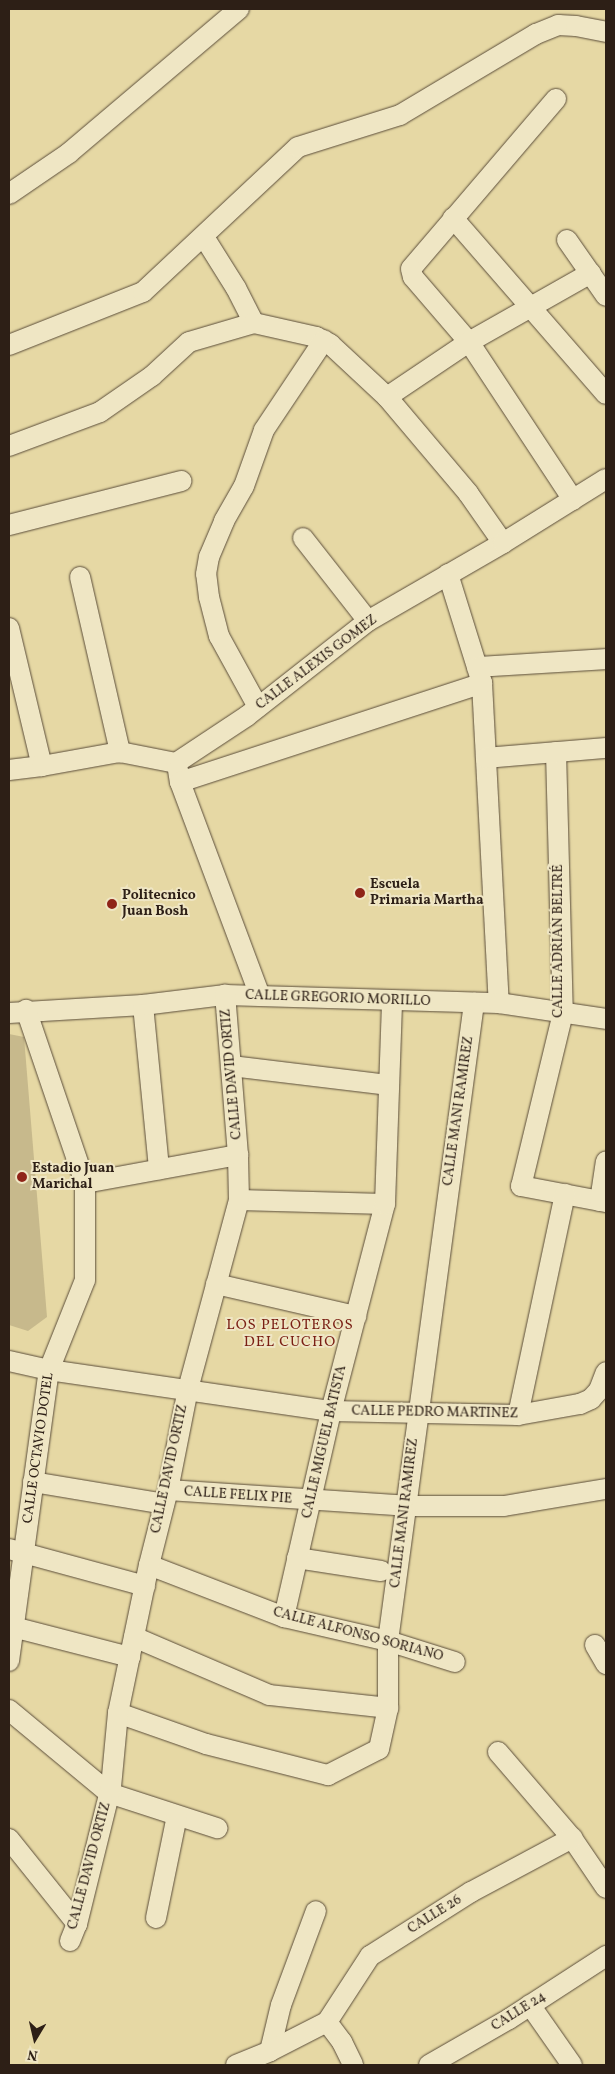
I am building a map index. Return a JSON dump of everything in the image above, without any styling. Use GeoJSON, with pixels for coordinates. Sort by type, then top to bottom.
{"type":"FeatureCollection","features":[{"type":"Feature","properties":{"kind":"street"},"geometry":{"type":"LineString","coordinates":[[9,194],[69,153],[239,9]]}},
{"type":"Feature","properties":{"kind":"street"},"geometry":{"type":"LineString","coordinates":[[9,346],[142,292],[298,147],[400,115],[536,34],[558,25],[576,26],[606,32]]}},
{"type":"Feature","properties":{"kind":"street"},"geometry":{"type":"LineString","coordinates":[[556,99],[411,269],[413,277],[469,342],[574,500]]}},
{"type":"Feature","properties":{"kind":"street"},"geometry":{"type":"LineString","coordinates":[[453,218],[606,394]]}},
{"type":"Feature","properties":{"kind":"street"},"geometry":{"type":"LineString","coordinates":[[204,236],[236,288],[254,323]]}},
{"type":"Feature","properties":{"kind":"street"},"geometry":{"type":"LineString","coordinates":[[567,240],[606,296]]}},
{"type":"Feature","properties":{"kind":"street"},"geometry":{"type":"LineString","coordinates":[[387,397],[469,342],[591,273]]}},
{"type":"Feature","properties":{"kind":"street"},"geometry":{"type":"LineString","coordinates":[[9,446],[100,412],[152,376],[189,342],[254,323],[324,340],[387,397],[468,493],[503,543]]}},
{"type":"Feature","properties":{"kind":"street"},"geometry":{"type":"LineString","coordinates":[[258,707],[220,636],[209,597],[206,574],[209,557],[224,521],[244,486],[264,430],[324,340]]}},
{"type":"Feature","properties":{"kind":"street","name":"CALLE ALEXIS GOMEZ"},"geometry":{"type":"LineString","coordinates":[[178,773],[258,707],[368,621],[503,543],[606,479]]}},
{"type":"Feature","properties":{"kind":"street"},"geometry":{"type":"LineString","coordinates":[[9,525],[181,481]]}},
{"type":"Feature","properties":{"kind":"street"},"geometry":{"type":"LineString","coordinates":[[303,538],[368,621]]}},
{"type":"Feature","properties":{"kind":"street"},"geometry":{"type":"LineString","coordinates":[[448,574],[479,675],[486,758],[499,1003]]}},
{"type":"Feature","properties":{"kind":"street"},"geometry":{"type":"LineString","coordinates":[[80,577],[120,752]]}},
{"type":"Feature","properties":{"kind":"street"},"geometry":{"type":"LineString","coordinates":[[9,628],[42,766]]}},
{"type":"Feature","properties":{"kind":"street"},"geometry":{"type":"LineString","coordinates":[[9,770],[120,752],[178,773],[479,675],[606,659]]}},
{"type":"Feature","properties":{"kind":"street"},"geometry":{"type":"LineString","coordinates":[[486,758],[606,748]]}},
{"type":"Feature","properties":{"kind":"street","name":"CALLE ADRIÁN BELTRÉ"},"geometry":{"type":"LineString","coordinates":[[556,752],[563,1013],[521,1186],[565,1194]]}},
{"type":"Feature","properties":{"kind":"street"},"geometry":{"type":"LineString","coordinates":[[178,773],[260,996]]}},
{"type":"Feature","properties":{"kind":"street","name":"CALLE GREGORIO MORILLO"},"geometry":{"type":"LineString","coordinates":[[17,1011],[142,1004],[225,996],[260,996],[499,1003],[606,1019]]}},
{"type":"Feature","properties":{"kind":"street","name":"CALLE DAVID ORTIZ"},"geometry":{"type":"LineString","coordinates":[[9,1839],[73,1933],[109,1793],[118,1713],[188,1389],[239,1200],[238,1155],[225,996]]}},
{"type":"Feature","properties":{"kind":"street","name":"CALLE MIGUEL BATISTA"},"geometry":{"type":"LineString","coordinates":[[284,1617],[331,1410],[385,1204],[392,1000]]}},
{"type":"Feature","properties":{"kind":"street","name":"CALLE MANI RAMIREZ"},"geometry":{"type":"LineString","coordinates":[[118,1713],[206,1744],[328,1775],[379,1749],[388,1708],[388,1641],[474,1003]]}},
{"type":"Feature","properties":{"kind":"street"},"geometry":{"type":"LineString","coordinates":[[142,1004],[159,1169]]}},
{"type":"Feature","properties":{"kind":"street","name":"CALLE OCTAVIO DOTEL"},"geometry":{"type":"LineString","coordinates":[[9,1661],[13,1627],[16,1550],[33,1482],[49,1370],[85,1280],[85,1183],[17,1011]]}},
{"type":"Feature","properties":{"kind":"street"},"geometry":{"type":"LineString","coordinates":[[231,1066],[388,1085]]}},
{"type":"Feature","properties":{"kind":"street"},"geometry":{"type":"LineString","coordinates":[[85,1183],[238,1155]]}},
{"type":"Feature","properties":{"kind":"street"},"geometry":{"type":"LineString","coordinates":[[518,1415],[565,1194],[603,1201],[606,1161]]}},
{"type":"Feature","properties":{"kind":"street"},"geometry":{"type":"LineString","coordinates":[[239,1200],[385,1204]]}},
{"type":"Feature","properties":{"kind":"street"},"geometry":{"type":"LineString","coordinates":[[216,1284],[356,1316]]}},
{"type":"Feature","properties":{"kind":"street","name":"CALLE PEDRO MARTINEZ"},"geometry":{"type":"LineString","coordinates":[[9,1361],[49,1370],[331,1410],[518,1415],[598,1401],[599,1390],[606,1372]]}},
{"type":"Feature","properties":{"kind":"street","name":"CALLE FELIX PIE"},"geometry":{"type":"LineString","coordinates":[[33,1482],[166,1497],[406,1506],[504,1506],[606,1489]]}},
{"type":"Feature","properties":{"kind":"street"},"geometry":{"type":"LineString","coordinates":[[16,1550],[144,1586]]}},
{"type":"Feature","properties":{"kind":"street"},"geometry":{"type":"LineString","coordinates":[[297,1558],[380,1571]]}},
{"type":"Feature","properties":{"kind":"street","name":"CALLE ALFONSO SORIANO"},"geometry":{"type":"LineString","coordinates":[[149,1565],[284,1617],[388,1641],[455,1662]]}},
{"type":"Feature","properties":{"kind":"street"},"geometry":{"type":"LineString","coordinates":[[13,1627],[130,1657]]}},
{"type":"Feature","properties":{"kind":"street"},"geometry":{"type":"LineString","coordinates":[[134,1637],[270,1695],[388,1708]]}},
{"type":"Feature","properties":{"kind":"street"},"geometry":{"type":"LineString","coordinates":[[595,1645],[606,1664]]}},
{"type":"Feature","properties":{"kind":"street"},"geometry":{"type":"LineString","coordinates":[[9,1710],[109,1793],[217,1828]]}},
{"type":"Feature","properties":{"kind":"street"},"geometry":{"type":"LineString","coordinates":[[498,1752],[572,1838],[606,1888]]}},
{"type":"Feature","properties":{"kind":"street"},"geometry":{"type":"LineString","coordinates":[[156,1918],[177,1816]]}},
{"type":"Feature","properties":{"kind":"street","name":"CALLE 26"},"geometry":{"type":"LineString","coordinates":[[327,2022],[370,1956],[471,1892],[572,1838]]}},
{"type":"Feature","properties":{"kind":"street"},"geometry":{"type":"LineString","coordinates":[[270,2051],[281,2005],[316,1911]]}},
{"type":"Feature","properties":{"kind":"street","name":"CALLE 24"},"geometry":{"type":"LineString","coordinates":[[429,2065],[530,2006],[606,1956]]}},
{"type":"Feature","properties":{"kind":"street"},"geometry":{"type":"LineString","coordinates":[[530,2006],[572,2065]]}},
{"type":"Feature","properties":{"kind":"street"},"geometry":{"type":"LineString","coordinates":[[236,2065],[270,2051],[327,2022],[342,2042],[353,2065]]}},
{"type":"Feature","properties":{"kind":"shaded area","name":"Estadio Juan Marichal"},"geometry":{"type":"Polygon","coordinates":[[[9,1034],[24,1037],[47,1317],[28,1331],[9,1325],[9,1034]]]}},
{"type":"Feature","properties":{"kind":"place","name":"Escuela Primaria Martha"},"geometry":{"type":"Point","coordinates":[360,893]}},
{"type":"Feature","properties":{"kind":"place","name":"Politecnico Juan Bosh"},"geometry":{"type":"Point","coordinates":[112,904]}},
{"type":"Feature","properties":{"kind":"place","name":"Estadio Juan Marichal"},"geometry":{"type":"Point","coordinates":[22,1177]}},
{"type":"Feature","properties":{"kind":"district","name":"LOS PELOTEROS DEL CUCHO"},"geometry":{"type":"Point","coordinates":[290,1334]}}]}
